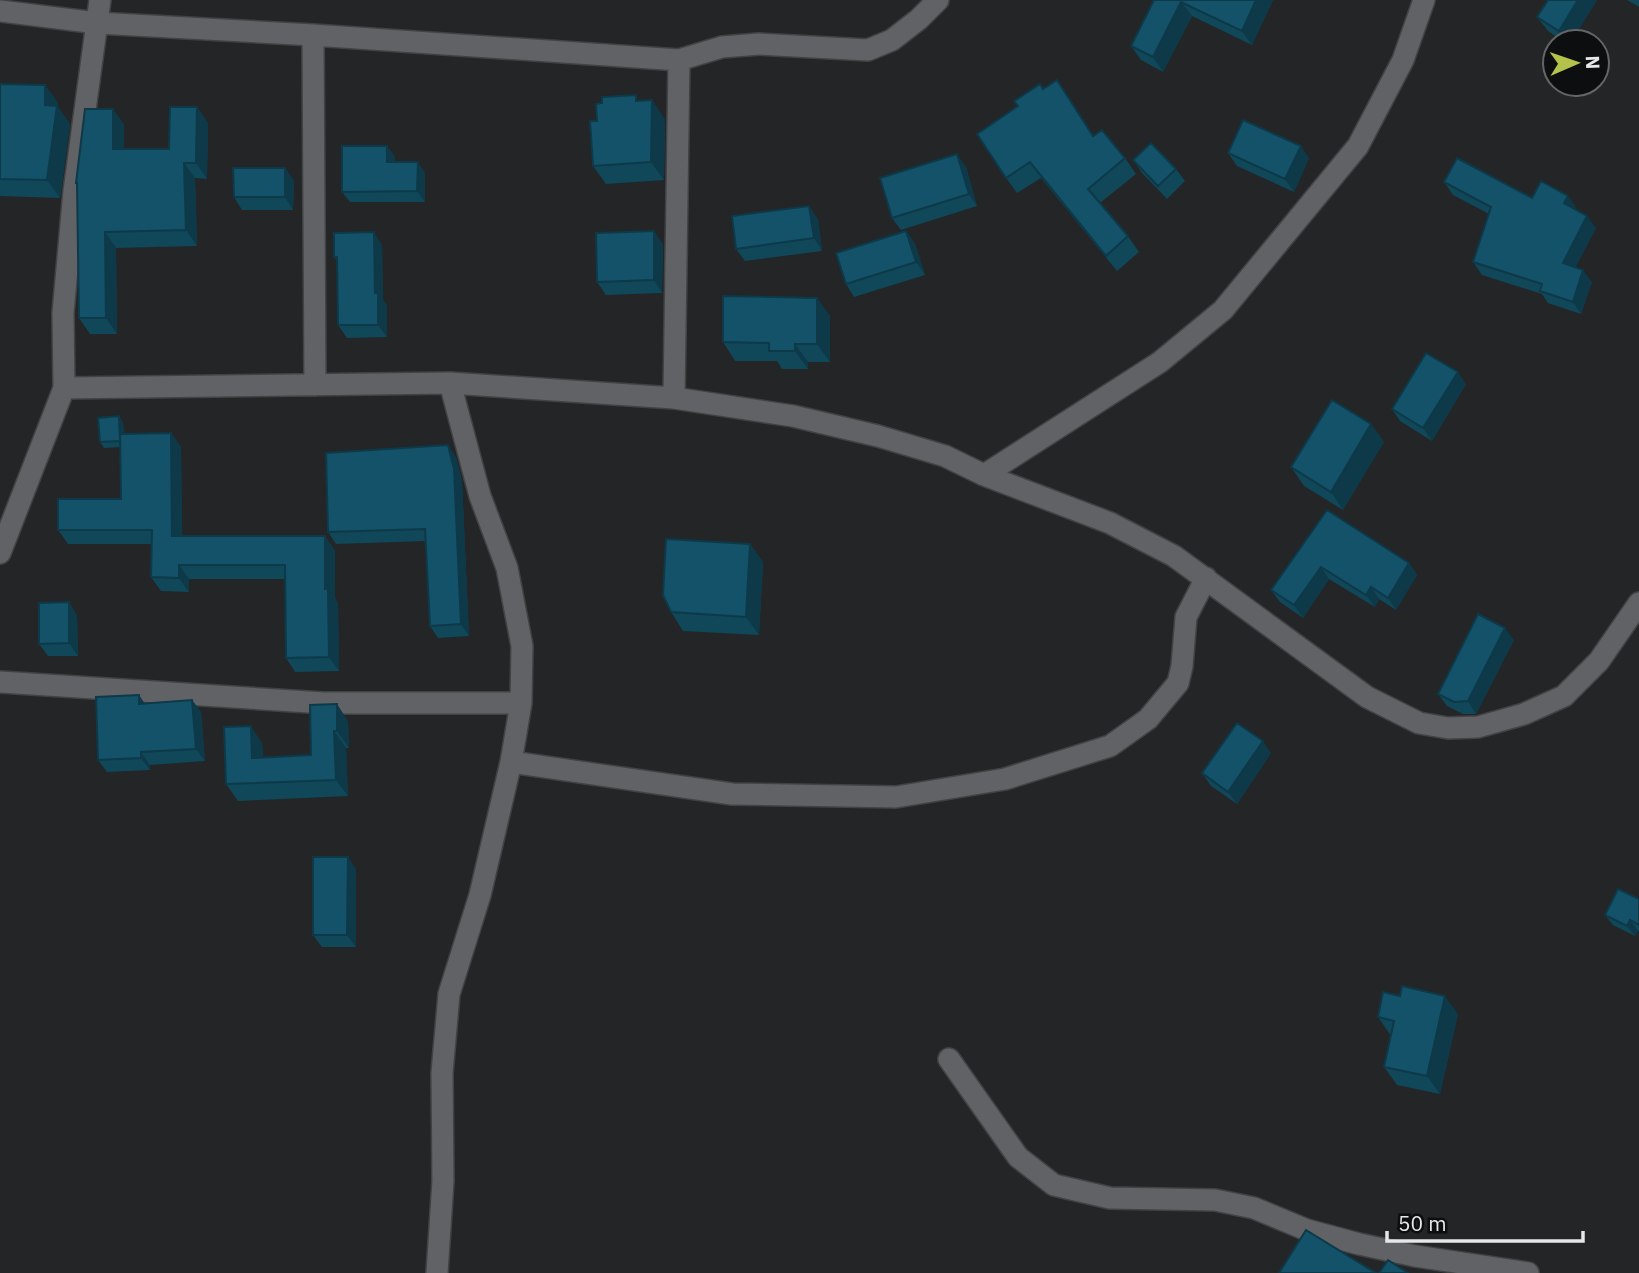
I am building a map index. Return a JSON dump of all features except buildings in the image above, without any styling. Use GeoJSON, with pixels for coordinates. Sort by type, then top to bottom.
{"type":"FeatureCollection","features":[{"type":"Feature","properties":{"kind":"street"},"geometry":{"type":"LineString","coordinates":[[1,548],[64,388],[63,313],[74,191],[100,0]]}},
{"type":"Feature","properties":{"kind":"street"},"geometry":{"type":"LineString","coordinates":[[0,10],[97,23],[679,60],[722,47],[759,44],[868,50],[892,40],[938,0]]}},
{"type":"Feature","properties":{"kind":"street"},"geometry":{"type":"LineString","coordinates":[[984,475],[1160,362],[1223,310],[1358,146],[1403,60],[1424,0]]}},
{"type":"Feature","properties":{"kind":"street"},"geometry":{"type":"LineString","coordinates":[[313,35],[315,385]]}},
{"type":"Feature","properties":{"kind":"street"},"geometry":{"type":"LineString","coordinates":[[674,398],[679,60]]}},
{"type":"Feature","properties":{"kind":"street"},"geometry":{"type":"LineString","coordinates":[[64,388],[450,383],[674,398],[793,416],[878,436],[945,456],[984,475],[1110,523],[1174,556],[1367,696],[1419,723],[1448,728],[1478,727],[1524,714],[1564,696],[1599,661],[1639,603]]}},
{"type":"Feature","properties":{"kind":"street"},"geometry":{"type":"LineString","coordinates":[[437,1273],[443,1181],[442,1073],[449,994],[480,895],[511,762],[521,704],[522,646],[507,568],[480,496],[450,383]]}},
{"type":"Feature","properties":{"kind":"street"},"geometry":{"type":"LineString","coordinates":[[511,762],[732,794],[896,797],[1005,779],[1110,746],[1148,719],[1178,683],[1186,617],[1206,578]]}},
{"type":"Feature","properties":{"kind":"street"},"geometry":{"type":"LineString","coordinates":[[0,682],[324,703],[521,704]]}},
{"type":"Feature","properties":{"kind":"street"},"geometry":{"type":"LineString","coordinates":[[949,1059],[1018,1157],[1054,1185],[1110,1198],[1215,1200],[1254,1208],[1307,1230],[1359,1244],[1417,1265],[1528,1273]]}}]}
